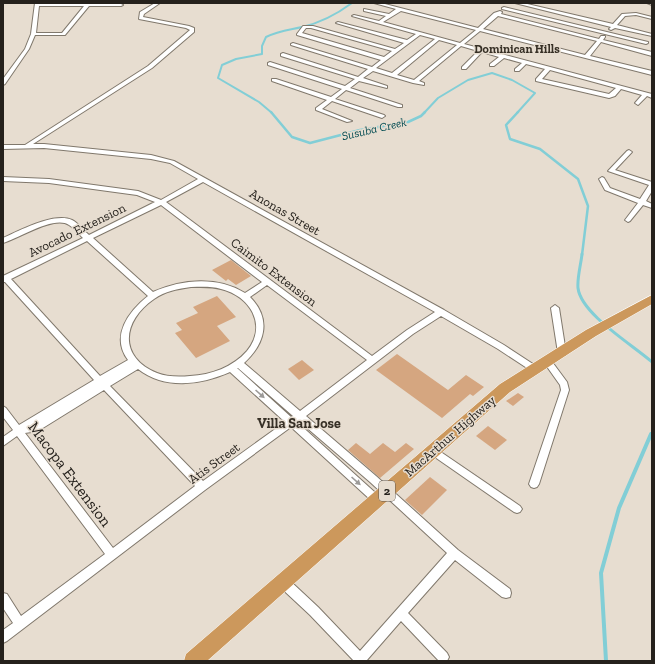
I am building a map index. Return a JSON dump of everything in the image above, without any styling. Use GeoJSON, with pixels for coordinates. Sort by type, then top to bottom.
{"type":"FeatureCollection","features":[{"type":"Feature","properties":{"kind":"highway","name":"MacArthur Highway"},"geometry":{"type":"LineString","coordinates":[[193,661],[284,583],[432,450],[505,388],[533,368],[562,353],[591,333],[652,299]]}},
{"type":"Feature","properties":{"kind":"street"},"geometry":{"type":"LineString","coordinates":[[28,145],[67,118],[150,67],[164,56],[171,46],[192,31],[192,29],[187,27],[144,20],[141,18],[142,13],[158,3]]}},
{"type":"Feature","properties":{"kind":"street"},"geometry":{"type":"LineString","coordinates":[[376,3],[652,73]]}},
{"type":"Feature","properties":{"kind":"street"},"geometry":{"type":"LineString","coordinates":[[415,82],[461,45],[496,14],[512,3]]}},
{"type":"Feature","properties":{"kind":"street"},"geometry":{"type":"LineString","coordinates":[[517,3],[652,35]]}},
{"type":"Feature","properties":{"kind":"street"},"geometry":{"type":"LineString","coordinates":[[3,83],[10,69],[27,49],[33,34],[37,4],[121,5]]}},
{"type":"Feature","properties":{"kind":"street"},"geometry":{"type":"LineString","coordinates":[[33,34],[63,34],[88,5]]}},
{"type":"Feature","properties":{"kind":"street"},"geometry":{"type":"LineString","coordinates":[[504,8],[646,43]]}},
{"type":"Feature","properties":{"kind":"street"},"geometry":{"type":"LineString","coordinates":[[379,23],[400,9]]}},
{"type":"Feature","properties":{"kind":"street"},"geometry":{"type":"LineString","coordinates":[[366,10],[390,16]]}},
{"type":"Feature","properties":{"kind":"street"},"geometry":{"type":"LineString","coordinates":[[496,14],[652,54]]}},
{"type":"Feature","properties":{"kind":"street"},"geometry":{"type":"LineString","coordinates":[[587,56],[599,40],[624,15],[636,14],[652,18]]}},
{"type":"Feature","properties":{"kind":"street"},"geometry":{"type":"LineString","coordinates":[[354,16],[652,96]]}},
{"type":"Feature","properties":{"kind":"street"},"geometry":{"type":"LineString","coordinates":[[338,23],[408,42]]}},
{"type":"Feature","properties":{"kind":"street"},"geometry":{"type":"LineString","coordinates":[[384,59],[299,34],[305,27],[311,26],[396,51]]}},
{"type":"Feature","properties":{"kind":"street"},"geometry":{"type":"LineString","coordinates":[[349,121],[319,110],[318,108],[419,34]]}},
{"type":"Feature","properties":{"kind":"street"},"geometry":{"type":"LineString","coordinates":[[393,75],[438,39]]}},
{"type":"Feature","properties":{"kind":"street"},"geometry":{"type":"LineString","coordinates":[[293,44],[422,84]]}},
{"type":"Feature","properties":{"kind":"street"},"geometry":{"type":"LineString","coordinates":[[464,68],[481,50]]}},
{"type":"Feature","properties":{"kind":"street"},"geometry":{"type":"LineString","coordinates":[[283,55],[385,87]]}},
{"type":"Feature","properties":{"kind":"street"},"geometry":{"type":"LineString","coordinates":[[492,65],[503,56]]}},
{"type":"Feature","properties":{"kind":"street"},"geometry":{"type":"LineString","coordinates":[[517,70],[525,62]]}},
{"type":"Feature","properties":{"kind":"street"},"geometry":{"type":"LineString","coordinates":[[270,64],[400,106]]}},
{"type":"Feature","properties":{"kind":"street"},"geometry":{"type":"LineString","coordinates":[[549,68],[538,80],[610,96],[613,95],[620,87]]}},
{"type":"Feature","properties":{"kind":"street"},"geometry":{"type":"LineString","coordinates":[[274,80],[382,116]]}},
{"type":"Feature","properties":{"kind":"street"},"geometry":{"type":"LineString","coordinates":[[638,103],[646,94]]}},
{"type":"Feature","properties":{"kind":"street","name":"Anonas Street"},"geometry":{"type":"LineString","coordinates":[[3,147],[28,145],[151,157],[172,162],[441,312],[501,347],[533,368]]}},
{"type":"Feature","properties":{"kind":"street"},"geometry":{"type":"LineString","coordinates":[[628,220],[642,202],[652,184],[610,171],[629,152]]}},
{"type":"Feature","properties":{"kind":"street","name":"Caimito Extension"},"geometry":{"type":"LineString","coordinates":[[3,179],[49,180],[138,193],[161,202],[372,360]]}},
{"type":"Feature","properties":{"kind":"street","name":"Avocado Extension"},"geometry":{"type":"LineString","coordinates":[[4,279],[161,202],[203,179]]}},
{"type":"Feature","properties":{"kind":"street"},"geometry":{"type":"LineString","coordinates":[[602,179],[607,189],[652,206]]}},
{"type":"Feature","properties":{"kind":"street"},"geometry":{"type":"LineString","coordinates":[[3,241],[44,223],[59,221],[70,222],[153,296]]}},
{"type":"Feature","properties":{"kind":"street"},"geometry":{"type":"LineString","coordinates":[[4,279],[202,487]]}},
{"type":"Feature","properties":{"kind":"street"},"geometry":{"type":"LineString","coordinates":[[245,297],[267,282]]}},
{"type":"Feature","properties":{"kind":"street"},"geometry":{"type":"LineString","coordinates":[[198,284],[211,284],[230,289],[245,297],[256,309],[260,323],[258,338],[249,353],[235,366],[216,375],[194,380],[173,380],[153,375],[135,364],[125,348],[124,334],[138,307],[153,296],[171,288],[198,284]]}},
{"type":"Feature","properties":{"kind":"street"},"geometry":{"type":"LineString","coordinates":[[555,308],[562,353]]}},
{"type":"Feature","properties":{"kind":"street","name":"Atis Street"},"geometry":{"type":"LineString","coordinates":[[3,637],[202,487],[295,420],[372,360],[441,312]]}},
{"type":"Feature","properties":{"kind":"street"},"geometry":{"type":"LineString","coordinates":[[534,484],[565,390],[564,384],[547,360]]}},
{"type":"Feature","properties":{"kind":"street"},"geometry":{"type":"LineString","coordinates":[[3,442],[19,431],[35,428],[102,383],[135,364]]}},
{"type":"Feature","properties":{"kind":"street"},"geometry":{"type":"LineString","coordinates":[[235,366],[382,496],[506,593]]}},
{"type":"Feature","properties":{"kind":"street","name":"Macopa Extension"},"geometry":{"type":"LineString","coordinates":[[3,410],[112,555]]}},
{"type":"Feature","properties":{"kind":"street"},"geometry":{"type":"LineString","coordinates":[[295,420],[382,496]]}},
{"type":"Feature","properties":{"kind":"street"},"geometry":{"type":"LineString","coordinates":[[432,450],[517,509]]}},
{"type":"Feature","properties":{"kind":"street"},"geometry":{"type":"LineString","coordinates":[[284,583],[314,611],[361,660],[454,553]]}},
{"type":"Feature","properties":{"kind":"street"},"geometry":{"type":"LineString","coordinates":[[3,598],[20,624]]}},
{"type":"Feature","properties":{"kind":"street"},"geometry":{"type":"LineString","coordinates":[[401,613],[443,657]]}},
{"type":"Feature","properties":{"kind":"building"},"geometry":{"type":"Polygon","coordinates":[[[231,260],[251,276],[236,285],[228,279],[226,281],[212,270],[231,260]]]}},
{"type":"Feature","properties":{"kind":"building"},"geometry":{"type":"Polygon","coordinates":[[[217,296],[236,317],[217,326],[230,341],[196,358],[175,333],[182,330],[176,323],[198,313],[193,307],[217,296]]]}},
{"type":"Feature","properties":{"kind":"building"},"geometry":{"type":"Polygon","coordinates":[[[397,354],[448,390],[466,375],[484,387],[473,396],[470,394],[442,418],[376,370],[397,354]]]}},
{"type":"Feature","properties":{"kind":"building"},"geometry":{"type":"Polygon","coordinates":[[[302,360],[314,370],[299,380],[288,369],[302,360]]]}},
{"type":"Feature","properties":{"kind":"building"},"geometry":{"type":"Polygon","coordinates":[[[518,393],[524,397],[513,406],[506,401],[518,393]]]}},
{"type":"Feature","properties":{"kind":"building"},"geometry":{"type":"Polygon","coordinates":[[[488,426],[507,440],[495,450],[476,436],[488,426]]]}},
{"type":"Feature","properties":{"kind":"building"},"geometry":{"type":"Polygon","coordinates":[[[356,443],[370,454],[383,443],[395,452],[406,443],[414,449],[380,478],[348,450],[356,443]]]}},
{"type":"Feature","properties":{"kind":"building"},"geometry":{"type":"Polygon","coordinates":[[[430,477],[447,490],[422,515],[405,500],[430,477]]]}},
{"type":"Feature","properties":{"kind":"waterway","name":"Susuba Creek"},"geometry":{"type":"LineString","coordinates":[[271,113],[259,102],[218,78],[222,65],[236,59],[262,54],[262,46],[266,37],[279,32],[322,21],[352,3]]}},
{"type":"Feature","properties":{"kind":"waterway","name":"Susuba Creek"},"geometry":{"type":"LineString","coordinates":[[424,113],[438,98],[468,80],[492,73],[512,80],[535,93],[517,113]]}},
{"type":"Feature","properties":{"kind":"waterway","name":"Susuba Creek"},"geometry":{"type":"LineString","coordinates":[[518,112],[506,125],[510,139],[540,149],[578,179],[588,206],[582,255]]}},
{"type":"Feature","properties":{"kind":"waterway","name":"Susuba Creek"},"geometry":{"type":"LineString","coordinates":[[271,113],[292,137],[310,143],[360,130],[408,122],[424,113]]}},
{"type":"Feature","properties":{"kind":"waterway","name":"Susuba Creek"},"geometry":{"type":"LineString","coordinates":[[582,254],[578,284],[581,298],[588,308],[609,328],[652,362]]}},
{"type":"Feature","properties":{"kind":"waterway","name":"Susuba Creek"},"geometry":{"type":"LineString","coordinates":[[606,661],[601,573],[619,508],[651,434]]}},
{"type":"Feature","properties":{"kind":"district","name":"Dominican Hills"},"geometry":{"type":"Point","coordinates":[517,49]}},
{"type":"Feature","properties":{"kind":"district","name":"Villa San Jose"},"geometry":{"type":"Point","coordinates":[299,423]}}]}
